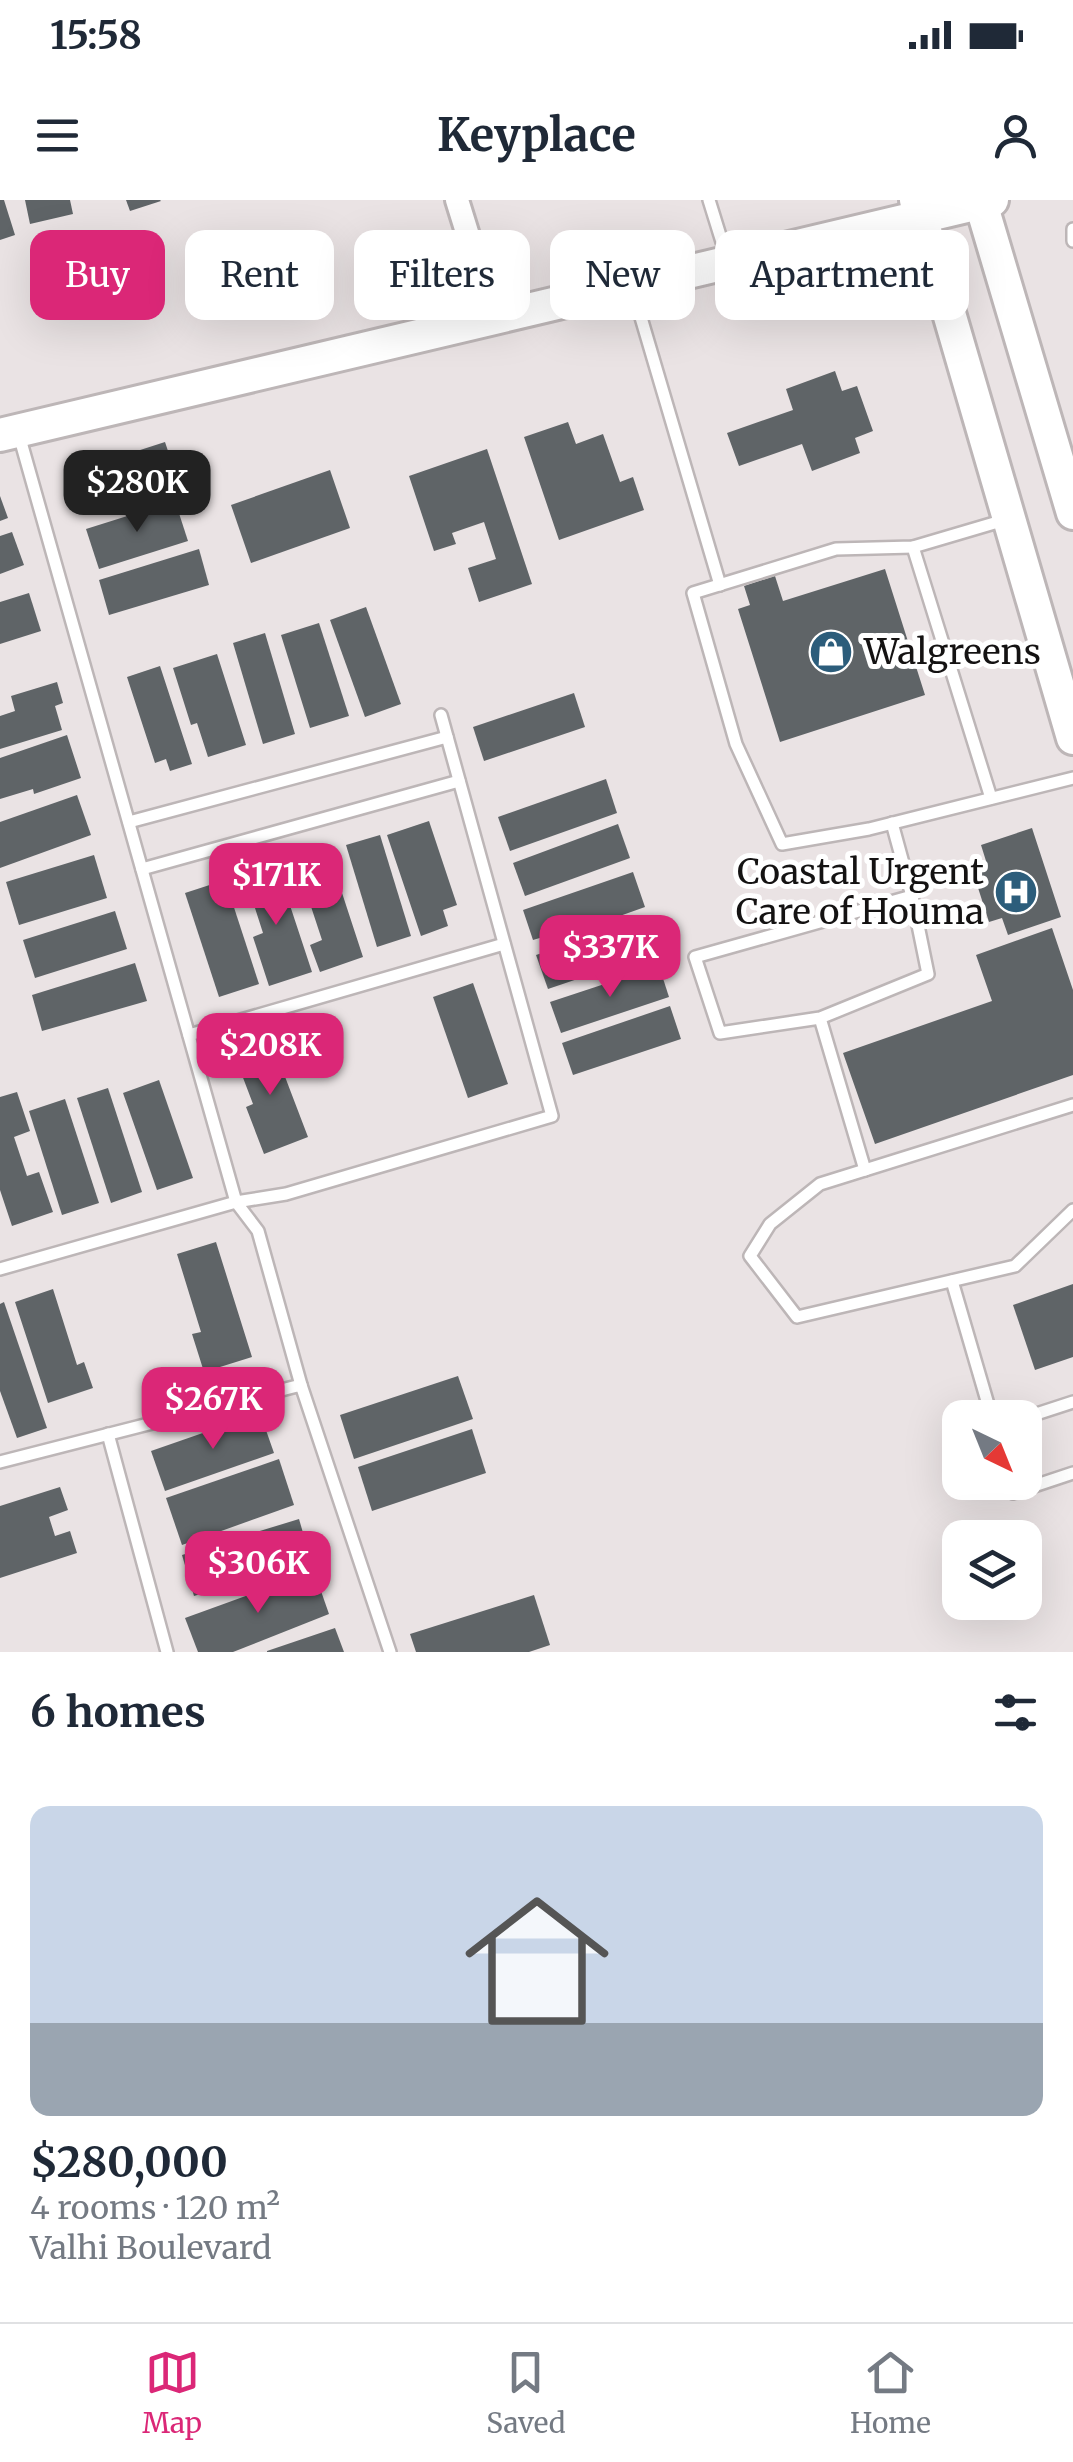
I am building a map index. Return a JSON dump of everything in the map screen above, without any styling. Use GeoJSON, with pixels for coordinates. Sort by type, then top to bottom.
{"type":"FeatureCollection","features":[{"type":"Feature","properties":{"kind":"street"},"geometry":{"type":"LineString","coordinates":[[457,200],[466,230]]}},
{"type":"Feature","properties":{"kind":"street"},"geometry":{"type":"LineString","coordinates":[[849,230],[919,210],[985,201],[1073,514]]}},
{"type":"Feature","properties":{"kind":"street"},"geometry":{"type":"LineString","coordinates":[[919,210],[1073,738]]}},
{"type":"Feature","properties":{"kind":"street"},"geometry":{"type":"LineString","coordinates":[[9,433],[490,320]]}},
{"type":"Feature","properties":{"kind":"lane"},"geometry":{"type":"LineString","coordinates":[[709,200],[718,230]]}},
{"type":"Feature","properties":{"kind":"lane"},"geometry":{"type":"LineString","coordinates":[[1073,228],[1073,241]]}},
{"type":"Feature","properties":{"kind":"lane"},"geometry":{"type":"LineString","coordinates":[[642,320],[720,585]]}},
{"type":"Feature","properties":{"kind":"lane"},"geometry":{"type":"LineString","coordinates":[[9,433],[129,822],[236,1202],[258,1231],[301,1385],[390,1652]]}},
{"type":"Feature","properties":{"kind":"lane"},"geometry":{"type":"LineString","coordinates":[[1009,518],[913,548],[836,549],[694,593],[736,744],[782,844],[892,823],[1073,778]]}},
{"type":"Feature","properties":{"kind":"lane"},"geometry":{"type":"LineString","coordinates":[[913,548],[991,798]]}},
{"type":"Feature","properties":{"kind":"lane"},"geometry":{"type":"LineString","coordinates":[[0,1268],[236,1202],[286,1194],[552,1116],[441,716]]}},
{"type":"Feature","properties":{"kind":"lane"},"geometry":{"type":"LineString","coordinates":[[129,822],[447,736]]}},
{"type":"Feature","properties":{"kind":"lane"},"geometry":{"type":"LineString","coordinates":[[142,869],[459,781]]}},
{"type":"Feature","properties":{"kind":"lane"},"geometry":{"type":"LineString","coordinates":[[892,823],[912,896],[928,974],[820,1018],[720,1033],[695,957],[912,896]]}},
{"type":"Feature","properties":{"kind":"lane"},"geometry":{"type":"LineString","coordinates":[[189,1035],[504,944]]}},
{"type":"Feature","properties":{"kind":"lane"},"geometry":{"type":"LineString","coordinates":[[820,1018],[865,1170]]}},
{"type":"Feature","properties":{"kind":"lane"},"geometry":{"type":"LineString","coordinates":[[1073,1105],[820,1184],[770,1224],[750,1256],[797,1317],[1015,1266],[1073,1210]]}},
{"type":"Feature","properties":{"kind":"lane"},"geometry":{"type":"LineString","coordinates":[[952,1281],[987,1400]]}},
{"type":"Feature","properties":{"kind":"lane"},"geometry":{"type":"LineString","coordinates":[[0,1462],[301,1385]]}},
{"type":"Feature","properties":{"kind":"lane"},"geometry":{"type":"LineString","coordinates":[[1042,1412],[1073,1402]]}},
{"type":"Feature","properties":{"kind":"lane"},"geometry":{"type":"LineString","coordinates":[[108,1434],[168,1652]]}},
{"type":"Feature","properties":{"kind":"lane"},"geometry":{"type":"LineString","coordinates":[[1042,1483],[1073,1473]]}},
{"type":"Feature","properties":{"kind":"building"},"geometry":{"type":"Polygon","coordinates":[[[0,200],[4,200],[15,235],[0,240],[0,200]]]}},
{"type":"Feature","properties":{"kind":"building"},"geometry":{"type":"Polygon","coordinates":[[[25,200],[70,200],[73,214],[30,224],[25,200]]]}},
{"type":"Feature","properties":{"kind":"building"},"geometry":{"type":"Polygon","coordinates":[[[126,200],[160,200],[161,201],[130,211],[126,200]]]}},
{"type":"Feature","properties":{"kind":"building"},"geometry":{"type":"Polygon","coordinates":[[[835,371],[842,391],[857,386],[873,431],[855,438],[860,453],[812,471],[802,444],[739,466],[727,433],[793,410],[786,389],[835,371]]]}},
{"type":"Feature","properties":{"kind":"building"},"geometry":{"type":"Polygon","coordinates":[[[568,422],[576,444],[603,434],[620,482],[633,477],[644,510],[559,540],[524,437],[568,422]]]}},
{"type":"Feature","properties":{"kind":"building"},"geometry":{"type":"Polygon","coordinates":[[[165,442],[178,481],[84,511],[72,472],[165,442]]]}},
{"type":"Feature","properties":{"kind":"building"},"geometry":{"type":"Polygon","coordinates":[[[487,449],[532,584],[479,602],[468,568],[496,559],[484,522],[452,533],[456,544],[434,551],[409,476],[487,449]]]}},
{"type":"Feature","properties":{"kind":"building"},"geometry":{"type":"Polygon","coordinates":[[[330,470],[350,528],[251,563],[231,505],[330,470]]]}},
{"type":"Feature","properties":{"kind":"building"},"geometry":{"type":"Polygon","coordinates":[[[0,496],[8,518],[0,521],[0,496]]]}},
{"type":"Feature","properties":{"kind":"building"},"geometry":{"type":"Polygon","coordinates":[[[175,501],[188,541],[99,569],[86,529],[175,501]]]}},
{"type":"Feature","properties":{"kind":"building"},"geometry":{"type":"Polygon","coordinates":[[[12,532],[24,565],[0,574],[0,536],[12,532]]]}},
{"type":"Feature","properties":{"kind":"building"},"geometry":{"type":"Polygon","coordinates":[[[199,549],[209,585],[109,615],[99,580],[199,549]]]}},
{"type":"Feature","properties":{"kind":"building","name":"Walgreens"},"geometry":{"type":"Polygon","coordinates":[[[885,569],[925,695],[780,742],[738,609],[750,605],[744,586],[775,576],[783,601],[885,569]]]}},
{"type":"Feature","properties":{"kind":"building"},"geometry":{"type":"Polygon","coordinates":[[[29,593],[41,631],[0,644],[0,602],[29,593]]]}},
{"type":"Feature","properties":{"kind":"building"},"geometry":{"type":"Polygon","coordinates":[[[366,607],[401,704],[365,717],[330,620],[366,607]]]}},
{"type":"Feature","properties":{"kind":"building"},"geometry":{"type":"Polygon","coordinates":[[[319,623],[349,716],[310,728],[281,635],[319,623]]]}},
{"type":"Feature","properties":{"kind":"building"},"geometry":{"type":"Polygon","coordinates":[[[265,633],[295,734],[263,744],[233,643],[265,633]]]}},
{"type":"Feature","properties":{"kind":"building"},"geometry":{"type":"Polygon","coordinates":[[[217,654],[246,745],[208,757],[197,723],[191,725],[173,668],[217,654]]]}},
{"type":"Feature","properties":{"kind":"building"},"geometry":{"type":"Polygon","coordinates":[[[160,666],[192,764],[170,771],[166,759],[155,763],[127,677],[160,666]]]}},
{"type":"Feature","properties":{"kind":"building"},"geometry":{"type":"Polygon","coordinates":[[[57,682],[63,703],[55,706],[62,730],[0,749],[0,716],[15,711],[11,696],[57,682]]]}},
{"type":"Feature","properties":{"kind":"building"},"geometry":{"type":"Polygon","coordinates":[[[574,693],[585,727],[484,761],[473,727],[574,693]]]}},
{"type":"Feature","properties":{"kind":"building"},"geometry":{"type":"Polygon","coordinates":[[[67,735],[81,778],[34,794],[33,789],[0,799],[0,758],[67,735]]]}},
{"type":"Feature","properties":{"kind":"building"},"geometry":{"type":"Polygon","coordinates":[[[606,779],[617,813],[510,851],[498,817],[606,779]]]}},
{"type":"Feature","properties":{"kind":"building"},"geometry":{"type":"Polygon","coordinates":[[[77,795],[91,835],[0,868],[0,822],[77,795]]]}},
{"type":"Feature","properties":{"kind":"building"},"geometry":{"type":"Polygon","coordinates":[[[429,821],[457,905],[443,910],[448,926],[421,936],[387,835],[429,821]]]}},
{"type":"Feature","properties":{"kind":"building"},"geometry":{"type":"Polygon","coordinates":[[[618,824],[630,858],[525,896],[513,863],[618,824]]]}},
{"type":"Feature","properties":{"kind":"building","name":"Coastal Urgent Care of Houma"},"geometry":{"type":"Polygon","coordinates":[[[1032,828],[1061,917],[1008,935],[1002,918],[989,922],[971,866],[986,861],[981,845],[1032,828]]]}},
{"type":"Feature","properties":{"kind":"building"},"geometry":{"type":"Polygon","coordinates":[[[380,835],[411,936],[377,947],[346,845],[380,835]]]}},
{"type":"Feature","properties":{"kind":"building"},"geometry":{"type":"Polygon","coordinates":[[[327,847],[363,957],[320,972],[310,945],[322,940],[295,858],[327,847]]]}},
{"type":"Feature","properties":{"kind":"building"},"geometry":{"type":"Polygon","coordinates":[[[94,855],[107,898],[19,925],[6,882],[94,855]]]}},
{"type":"Feature","properties":{"kind":"building"},"geometry":{"type":"Polygon","coordinates":[[[276,863],[312,972],[269,986],[253,937],[263,933],[244,874],[276,863]]]}},
{"type":"Feature","properties":{"kind":"building"},"geometry":{"type":"Polygon","coordinates":[[[633,872],[645,907],[556,943],[553,934],[533,940],[523,910],[633,872]]]}},
{"type":"Feature","properties":{"kind":"building"},"geometry":{"type":"Polygon","coordinates":[[[225,880],[259,984],[219,997],[185,893],[225,880]]]}},
{"type":"Feature","properties":{"kind":"building"},"geometry":{"type":"Polygon","coordinates":[[[115,911],[127,949],[35,978],[23,940],[115,911]]]}},
{"type":"Feature","properties":{"kind":"building"},"geometry":{"type":"Polygon","coordinates":[[[646,918],[657,952],[548,989],[536,955],[646,918]]]}},
{"type":"Feature","properties":{"kind":"building"},"geometry":{"type":"Polygon","coordinates":[[[1052,928],[1073,990],[1073,1075],[875,1144],[843,1053],[992,1001],[976,955],[1052,928]]]}},
{"type":"Feature","properties":{"kind":"building"},"geometry":{"type":"Polygon","coordinates":[[[135,963],[147,1001],[42,1031],[32,995],[135,963]]]}},
{"type":"Feature","properties":{"kind":"building"},"geometry":{"type":"Polygon","coordinates":[[[659,966],[669,997],[561,1033],[550,1002],[659,966]]]}},
{"type":"Feature","properties":{"kind":"building"},"geometry":{"type":"Polygon","coordinates":[[[473,983],[508,1084],[468,1098],[433,997],[473,983]]]}},
{"type":"Feature","properties":{"kind":"building"},"geometry":{"type":"Polygon","coordinates":[[[670,1006],[681,1039],[573,1075],[562,1043],[670,1006]]]}},
{"type":"Feature","properties":{"kind":"building"},"geometry":{"type":"Polygon","coordinates":[[[271,1040],[308,1137],[264,1154],[246,1107],[253,1104],[234,1054],[271,1040]]]}},
{"type":"Feature","properties":{"kind":"building"},"geometry":{"type":"Polygon","coordinates":[[[159,1080],[193,1178],[157,1190],[123,1093],[159,1080]]]}},
{"type":"Feature","properties":{"kind":"building"},"geometry":{"type":"Polygon","coordinates":[[[108,1088],[142,1192],[111,1203],[77,1098],[108,1088]]]}},
{"type":"Feature","properties":{"kind":"building"},"geometry":{"type":"Polygon","coordinates":[[[17,1092],[30,1131],[14,1137],[27,1176],[39,1172],[53,1212],[12,1226],[0,1190],[0,1097],[17,1092]]]}},
{"type":"Feature","properties":{"kind":"building"},"geometry":{"type":"Polygon","coordinates":[[[65,1099],[99,1203],[62,1215],[29,1111],[65,1099]]]}},
{"type":"Feature","properties":{"kind":"building"},"geometry":{"type":"Polygon","coordinates":[[[216,1242],[252,1357],[204,1372],[192,1334],[201,1332],[177,1254],[216,1242]]]}},
{"type":"Feature","properties":{"kind":"building"},"geometry":{"type":"Polygon","coordinates":[[[1073,1284],[1073,1357],[1035,1370],[1013,1305],[1073,1284]]]}},
{"type":"Feature","properties":{"kind":"building"},"geometry":{"type":"Polygon","coordinates":[[[53,1289],[77,1365],[84,1362],[93,1388],[48,1403],[15,1302],[53,1289]]]}},
{"type":"Feature","properties":{"kind":"building"},"geometry":{"type":"Polygon","coordinates":[[[4,1302],[47,1428],[17,1438],[0,1391],[0,1304],[4,1302]]]}},
{"type":"Feature","properties":{"kind":"building"},"geometry":{"type":"Polygon","coordinates":[[[458,1376],[473,1419],[354,1459],[340,1415],[458,1376]]]}},
{"type":"Feature","properties":{"kind":"building"},"geometry":{"type":"Polygon","coordinates":[[[260,1413],[274,1453],[165,1491],[151,1451],[260,1413]]]}},
{"type":"Feature","properties":{"kind":"building"},"geometry":{"type":"Polygon","coordinates":[[[472,1429],[486,1473],[372,1511],[358,1467],[472,1429]]]}},
{"type":"Feature","properties":{"kind":"building"},"geometry":{"type":"Polygon","coordinates":[[[279,1459],[294,1505],[182,1545],[166,1498],[279,1459]]]}},
{"type":"Feature","properties":{"kind":"building"},"geometry":{"type":"Polygon","coordinates":[[[60,1487],[68,1510],[49,1517],[55,1536],[70,1531],[77,1553],[0,1578],[0,1506],[60,1487]]]}},
{"type":"Feature","properties":{"kind":"building"},"geometry":{"type":"Polygon","coordinates":[[[299,1519],[311,1560],[194,1596],[182,1555],[299,1519]]]}},
{"type":"Feature","properties":{"kind":"building"},"geometry":{"type":"Polygon","coordinates":[[[314,1571],[329,1614],[233,1652],[198,1652],[185,1618],[314,1571]]]}},
{"type":"Feature","properties":{"kind":"building"},"geometry":{"type":"Polygon","coordinates":[[[534,1595],[550,1645],[529,1652],[416,1652],[410,1634],[534,1595]]]}},
{"type":"Feature","properties":{"kind":"building"},"geometry":{"type":"Polygon","coordinates":[[[335,1628],[344,1652],[267,1652],[267,1651],[335,1628]]]}},
{"type":"Feature","properties":{"kind":"place","name":"Walgreens"},"geometry":{"type":"Point","coordinates":[831,652]}},
{"type":"Feature","properties":{"kind":"place","name":"Coastal Urgent Care of Houma"},"geometry":{"type":"Point","coordinates":[1016,892]}}]}
